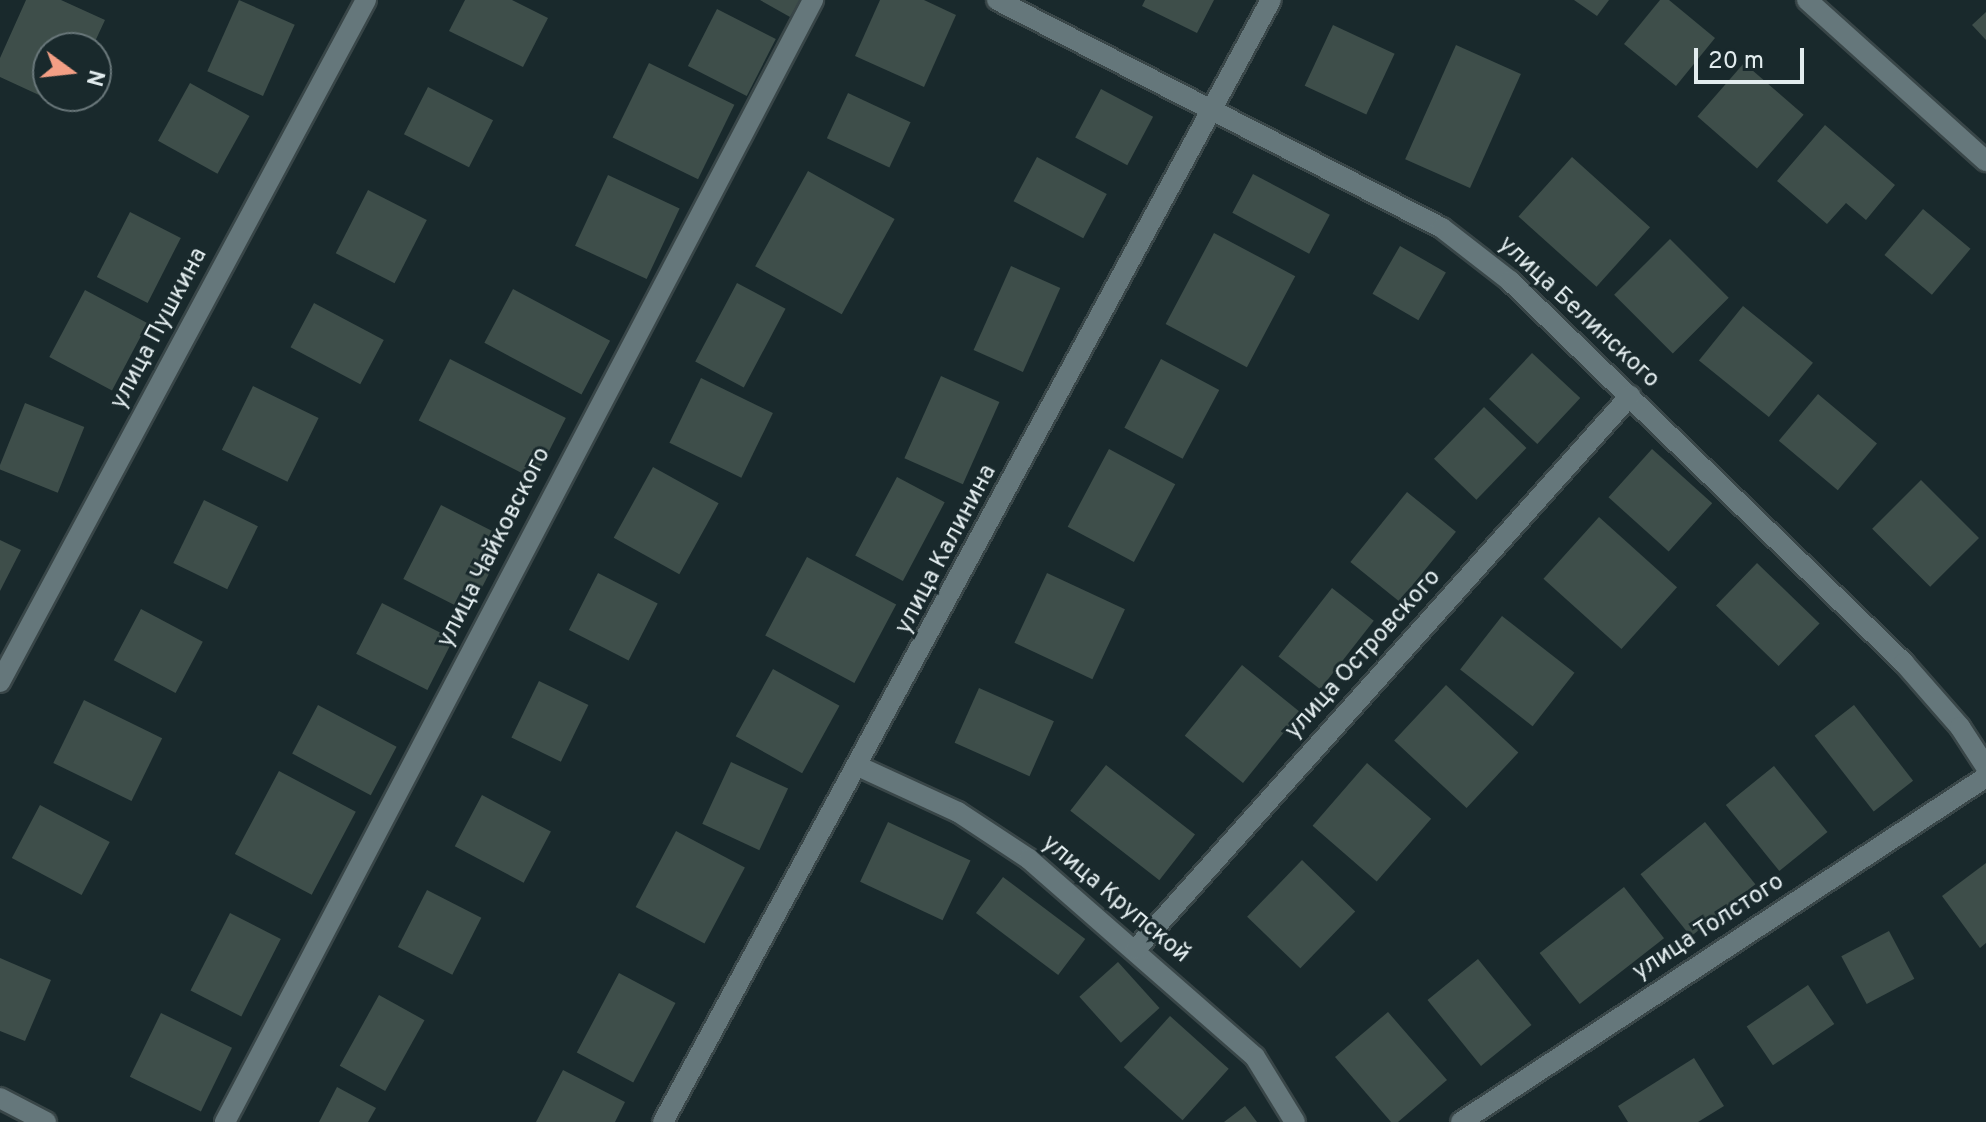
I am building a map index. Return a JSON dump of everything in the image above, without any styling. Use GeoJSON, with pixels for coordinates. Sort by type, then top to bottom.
{"type":"FeatureCollection","features":[{"type":"Feature","properties":{"kind":"street","name":"улица Пушкина"},"geometry":{"type":"LineString","coordinates":[[0,682],[366,0]]}},
{"type":"Feature","properties":{"kind":"street","name":"улица Чайковского"},"geometry":{"type":"LineString","coordinates":[[225,1122],[813,0]]}},
{"type":"Feature","properties":{"kind":"street","name":"улица Белинского"},"geometry":{"type":"LineString","coordinates":[[997,0],[1211,112],[1315,159],[1442,228],[1510,281],[1904,663],[1960,727],[1986,767]]}},
{"type":"Feature","properties":{"kind":"street","name":"улица Калинина"},"geometry":{"type":"LineString","coordinates":[[663,1122],[860,767],[1271,0]]}},
{"type":"Feature","properties":{"kind":"street"},"geometry":{"type":"LineString","coordinates":[[1807,0],[1986,161]]}},
{"type":"Feature","properties":{"kind":"street","name":"улица Островского"},"geometry":{"type":"LineString","coordinates":[[1136,949],[1630,396]]}},
{"type":"Feature","properties":{"kind":"street","name":"улица Крупской"},"geometry":{"type":"LineString","coordinates":[[860,767],[958,812],[1029,859],[1136,949],[1255,1057],[1295,1122]]}},
{"type":"Feature","properties":{"kind":"street","name":"улица Толстого"},"geometry":{"type":"LineString","coordinates":[[1461,1122],[1986,777]]}},
{"type":"Feature","properties":{"kind":"street"},"geometry":{"type":"LineString","coordinates":[[0,1098],[46,1122]]}},
{"type":"Feature","properties":{"kind":"building"},"geometry":{"type":"Polygon","coordinates":[[[26,0],[61,0],[105,20],[99,32],[32,32],[32,92],[0,77],[0,58],[26,0]]]}},
{"type":"Feature","properties":{"kind":"building"},"geometry":{"type":"Polygon","coordinates":[[[239,0],[295,25],[263,96],[207,71],[239,0]]]}},
{"type":"Feature","properties":{"kind":"building"},"geometry":{"type":"Polygon","coordinates":[[[465,0],[512,0],[548,18],[523,67],[449,31],[465,0]]]}},
{"type":"Feature","properties":{"kind":"building"},"geometry":{"type":"Polygon","coordinates":[[[760,0],[800,0],[790,17],[760,0]]]}},
{"type":"Feature","properties":{"kind":"building"},"geometry":{"type":"Polygon","coordinates":[[[880,0],[924,0],[956,15],[924,87],[855,56],[880,0]]]}},
{"type":"Feature","properties":{"kind":"building"},"geometry":{"type":"Polygon","coordinates":[[[1145,0],[1214,0],[1197,33],[1142,6],[1145,0]]]}},
{"type":"Feature","properties":{"kind":"building"},"geometry":{"type":"Polygon","coordinates":[[[1574,0],[1609,0],[1597,16],[1574,0]]]}},
{"type":"Feature","properties":{"kind":"building"},"geometry":{"type":"Polygon","coordinates":[[[1660,0],[1669,0],[1715,38],[1676,86],[1624,44],[1660,0]]]}},
{"type":"Feature","properties":{"kind":"building"},"geometry":{"type":"Polygon","coordinates":[[[717,9],[776,39],[747,96],[688,66],[717,9]]]}},
{"type":"Feature","properties":{"kind":"building"},"geometry":{"type":"Polygon","coordinates":[[[1986,12],[1986,40],[1972,25],[1986,12]]]}},
{"type":"Feature","properties":{"kind":"building"},"geometry":{"type":"Polygon","coordinates":[[[1333,25],[1395,54],[1366,114],[1305,86],[1333,25]]]}},
{"type":"Feature","properties":{"kind":"building"},"geometry":{"type":"Polygon","coordinates":[[[1456,45],[1521,74],[1470,188],[1405,159],[1456,45]]]}},
{"type":"Feature","properties":{"kind":"building"},"geometry":{"type":"Polygon","coordinates":[[[649,63],[734,105],[698,179],[613,138],[649,63]]]}},
{"type":"Feature","properties":{"kind":"building"},"geometry":{"type":"Polygon","coordinates":[[[1744,63],[1804,115],[1757,168],[1697,117],[1744,63]]]}},
{"type":"Feature","properties":{"kind":"building"},"geometry":{"type":"Polygon","coordinates":[[[190,83],[249,116],[217,174],[158,141],[190,83]]]}},
{"type":"Feature","properties":{"kind":"building"},"geometry":{"type":"Polygon","coordinates":[[[428,87],[493,120],[469,167],[404,134],[428,87]]]}},
{"type":"Feature","properties":{"kind":"building"},"geometry":{"type":"Polygon","coordinates":[[[1101,89],[1153,117],[1127,165],[1075,138],[1101,89]]]}},
{"type":"Feature","properties":{"kind":"building"},"geometry":{"type":"Polygon","coordinates":[[[848,93],[911,122],[889,167],[827,138],[848,93]]]}},
{"type":"Feature","properties":{"kind":"building"},"geometry":{"type":"Polygon","coordinates":[[[1825,125],[1895,185],[1866,220],[1846,203],[1827,224],[1777,181],[1825,125]]]}},
{"type":"Feature","properties":{"kind":"building"},"geometry":{"type":"Polygon","coordinates":[[[1037,157],[1107,194],[1083,238],[1014,201],[1037,157]]]}},
{"type":"Feature","properties":{"kind":"building"},"geometry":{"type":"Polygon","coordinates":[[[1572,157],[1650,227],[1596,287],[1518,216],[1572,157]]]}},
{"type":"Feature","properties":{"kind":"building"},"geometry":{"type":"Polygon","coordinates":[[[808,171],[895,219],[842,314],[755,266],[808,171]]]}},
{"type":"Feature","properties":{"kind":"building"},"geometry":{"type":"Polygon","coordinates":[[[1253,174],[1330,215],[1309,254],[1232,213],[1253,174]]]}},
{"type":"Feature","properties":{"kind":"building"},"geometry":{"type":"Polygon","coordinates":[[[608,175],[680,208],[647,279],[575,246],[608,175]]]}},
{"type":"Feature","properties":{"kind":"building"},"geometry":{"type":"Polygon","coordinates":[[[368,190],[427,220],[395,283],[336,253],[368,190]]]}},
{"type":"Feature","properties":{"kind":"building"},"geometry":{"type":"Polygon","coordinates":[[[1923,209],[1970,249],[1932,295],[1884,255],[1923,209]]]}},
{"type":"Feature","properties":{"kind":"building"},"geometry":{"type":"Polygon","coordinates":[[[130,212],[181,238],[148,303],[97,277],[130,212]]]}},
{"type":"Feature","properties":{"kind":"building"},"geometry":{"type":"Polygon","coordinates":[[[1214,233],[1295,276],[1247,367],[1166,324],[1214,233]]]}},
{"type":"Feature","properties":{"kind":"building"},"geometry":{"type":"Polygon","coordinates":[[[1670,239],[1729,298],[1673,354],[1614,295],[1670,239]]]}},
{"type":"Feature","properties":{"kind":"building"},"geometry":{"type":"Polygon","coordinates":[[[1400,246],[1446,272],[1418,320],[1372,294],[1400,246]]]}},
{"type":"Feature","properties":{"kind":"building"},"geometry":{"type":"Polygon","coordinates":[[[1011,266],[1060,288],[1023,372],[974,350],[1011,266]]]}},
{"type":"Feature","properties":{"kind":"building"},"geometry":{"type":"Polygon","coordinates":[[[737,283],[786,309],[744,387],[695,362],[737,283]]]}},
{"type":"Feature","properties":{"kind":"building"},"geometry":{"type":"Polygon","coordinates":[[[513,289],[610,341],[581,395],[484,343],[513,289]]]}},
{"type":"Feature","properties":{"kind":"building"},"geometry":{"type":"Polygon","coordinates":[[[85,290],[148,323],[112,390],[49,357],[85,290]]]}},
{"type":"Feature","properties":{"kind":"building"},"geometry":{"type":"Polygon","coordinates":[[[314,303],[384,340],[360,384],[291,347],[314,303]]]}},
{"type":"Feature","properties":{"kind":"building"},"geometry":{"type":"Polygon","coordinates":[[[1743,306],[1813,363],[1769,417],[1699,360],[1743,306]]]}},
{"type":"Feature","properties":{"kind":"building"},"geometry":{"type":"Polygon","coordinates":[[[1532,353],[1580,398],[1537,444],[1489,399],[1532,353]]]}},
{"type":"Feature","properties":{"kind":"building"},"geometry":{"type":"Polygon","coordinates":[[[450,359],[566,418],[535,479],[419,420],[450,359]]]}},
{"type":"Feature","properties":{"kind":"building"},"geometry":{"type":"Polygon","coordinates":[[[1161,359],[1219,390],[1183,459],[1124,428],[1161,359]]]}},
{"type":"Feature","properties":{"kind":"building"},"geometry":{"type":"Polygon","coordinates":[[[941,376],[999,402],[963,484],[904,458],[941,376]]]}},
{"type":"Feature","properties":{"kind":"building"},"geometry":{"type":"Polygon","coordinates":[[[701,378],[773,413],[741,478],[669,443],[701,378]]]}},
{"type":"Feature","properties":{"kind":"building"},"geometry":{"type":"Polygon","coordinates":[[[253,386],[319,418],[287,482],[222,450],[253,386]]]}},
{"type":"Feature","properties":{"kind":"building"},"geometry":{"type":"Polygon","coordinates":[[[1818,394],[1877,443],[1838,490],[1779,441],[1818,394]]]}},
{"type":"Feature","properties":{"kind":"building"},"geometry":{"type":"Polygon","coordinates":[[[25,403],[84,427],[58,493],[0,469],[25,403]]]}},
{"type":"Feature","properties":{"kind":"building"},"geometry":{"type":"Polygon","coordinates":[[[1484,407],[1526,448],[1476,500],[1434,459],[1484,407]]]}},
{"type":"Feature","properties":{"kind":"building"},"geometry":{"type":"Polygon","coordinates":[[[1109,449],[1175,484],[1134,562],[1068,527],[1109,449]]]}},
{"type":"Feature","properties":{"kind":"building"},"geometry":{"type":"Polygon","coordinates":[[[1652,449],[1712,503],[1669,552],[1609,497],[1652,449]]]}},
{"type":"Feature","properties":{"kind":"building"},"geometry":{"type":"Polygon","coordinates":[[[653,467],[719,503],[679,574],[614,538],[653,467]]]}},
{"type":"Feature","properties":{"kind":"building"},"geometry":{"type":"Polygon","coordinates":[[[897,477],[945,502],[903,581],[855,556],[897,477]]]}},
{"type":"Feature","properties":{"kind":"building"},"geometry":{"type":"Polygon","coordinates":[[[1921,480],[1979,538],[1930,587],[1872,529],[1921,480]]]}},
{"type":"Feature","properties":{"kind":"building"},"geometry":{"type":"Polygon","coordinates":[[[1407,492],[1456,532],[1399,602],[1350,562],[1407,492]]]}},
{"type":"Feature","properties":{"kind":"building"},"geometry":{"type":"Polygon","coordinates":[[[204,500],[258,526],[227,589],[173,563],[204,500]]]}},
{"type":"Feature","properties":{"kind":"building"},"geometry":{"type":"Polygon","coordinates":[[[441,505],[507,539],[469,613],[403,579],[441,505]]]}},
{"type":"Feature","properties":{"kind":"building"},"geometry":{"type":"Polygon","coordinates":[[[1599,517],[1677,587],[1621,649],[1543,579],[1599,517]]]}},
{"type":"Feature","properties":{"kind":"building"},"geometry":{"type":"Polygon","coordinates":[[[0,540],[21,550],[0,591],[0,540]]]}},
{"type":"Feature","properties":{"kind":"building"},"geometry":{"type":"Polygon","coordinates":[[[807,557],[896,604],[854,683],[765,636],[807,557]]]}},
{"type":"Feature","properties":{"kind":"building"},"geometry":{"type":"Polygon","coordinates":[[[1757,563],[1820,623],[1779,666],[1716,605],[1757,563]]]}},
{"type":"Feature","properties":{"kind":"building"},"geometry":{"type":"Polygon","coordinates":[[[598,573],[658,603],[629,660],[569,630],[598,573]]]}},
{"type":"Feature","properties":{"kind":"building"},"geometry":{"type":"Polygon","coordinates":[[[1047,573],[1125,609],[1092,679],[1014,643],[1047,573]]]}},
{"type":"Feature","properties":{"kind":"building"},"geometry":{"type":"Polygon","coordinates":[[[1332,588],[1374,621],[1320,689],[1278,657],[1332,588]]]}},
{"type":"Feature","properties":{"kind":"building"},"geometry":{"type":"Polygon","coordinates":[[[382,603],[453,639],[427,690],[356,654],[382,603]]]}},
{"type":"Feature","properties":{"kind":"building"},"geometry":{"type":"Polygon","coordinates":[[[141,609],[203,642],[176,693],[114,660],[141,609]]]}},
{"type":"Feature","properties":{"kind":"building"},"geometry":{"type":"Polygon","coordinates":[[[1502,616],[1574,673],[1533,726],[1460,670],[1502,616]]]}},
{"type":"Feature","properties":{"kind":"building"},"geometry":{"type":"Polygon","coordinates":[[[1242,665],[1300,712],[1243,783],[1185,736],[1242,665]]]}},
{"type":"Feature","properties":{"kind":"building"},"geometry":{"type":"Polygon","coordinates":[[[773,669],[839,706],[802,773],[736,736],[773,669]]]}},
{"type":"Feature","properties":{"kind":"building"},"geometry":{"type":"Polygon","coordinates":[[[539,681],[588,705],[561,762],[511,738],[539,681]]]}},
{"type":"Feature","properties":{"kind":"building"},"geometry":{"type":"Polygon","coordinates":[[[1446,685],[1518,753],[1467,808],[1394,741],[1446,685]]]}},
{"type":"Feature","properties":{"kind":"building"},"geometry":{"type":"Polygon","coordinates":[[[979,688],[1054,721],[1030,776],[955,743],[979,688]]]}},
{"type":"Feature","properties":{"kind":"building"},"geometry":{"type":"Polygon","coordinates":[[[84,700],[162,738],[132,801],[53,763],[84,700]]]}},
{"type":"Feature","properties":{"kind":"building"},"geometry":{"type":"Polygon","coordinates":[[[318,705],[397,747],[371,795],[292,754],[318,705]]]}},
{"type":"Feature","properties":{"kind":"building"},"geometry":{"type":"Polygon","coordinates":[[[1854,705],[1913,781],[1874,811],[1815,736],[1854,705]]]}},
{"type":"Feature","properties":{"kind":"building"},"geometry":{"type":"Polygon","coordinates":[[[731,762],[788,789],[759,850],[702,824],[731,762]]]}},
{"type":"Feature","properties":{"kind":"building"},"geometry":{"type":"Polygon","coordinates":[[[1367,763],[1431,819],[1377,881],[1313,826],[1367,763]]]}},
{"type":"Feature","properties":{"kind":"building"},"geometry":{"type":"Polygon","coordinates":[[[1106,765],[1195,835],[1159,880],[1070,811],[1106,765]]]}},
{"type":"Feature","properties":{"kind":"building"},"geometry":{"type":"Polygon","coordinates":[[[1774,766],[1827,832],[1779,871],[1726,805],[1774,766]]]}},
{"type":"Feature","properties":{"kind":"building"},"geometry":{"type":"Polygon","coordinates":[[[279,771],[356,812],[312,895],[235,854],[279,771]]]}},
{"type":"Feature","properties":{"kind":"building"},"geometry":{"type":"Polygon","coordinates":[[[482,795],[551,832],[524,883],[455,846],[482,795]]]}},
{"type":"Feature","properties":{"kind":"building"},"geometry":{"type":"Polygon","coordinates":[[[40,805],[110,842],[82,895],[12,858],[40,805]]]}},
{"type":"Feature","properties":{"kind":"building"},"geometry":{"type":"Polygon","coordinates":[[[888,822],[970,860],[943,920],[860,882],[888,822]]]}},
{"type":"Feature","properties":{"kind":"building"},"geometry":{"type":"Polygon","coordinates":[[[1705,822],[1755,884],[1691,936],[1640,874],[1705,822]]]}},
{"type":"Feature","properties":{"kind":"building"},"geometry":{"type":"Polygon","coordinates":[[[676,831],[745,868],[704,944],[636,907],[676,831]]]}},
{"type":"Feature","properties":{"kind":"building"},"geometry":{"type":"Polygon","coordinates":[[[1302,860],[1355,911],[1300,968],[1247,917],[1302,860]]]}},
{"type":"Feature","properties":{"kind":"building"},"geometry":{"type":"Polygon","coordinates":[[[1986,863],[1986,943],[1980,948],[1942,896],[1986,863]]]}},
{"type":"Feature","properties":{"kind":"building"},"geometry":{"type":"Polygon","coordinates":[[[1003,877],[1085,939],[1058,975],[976,913],[1003,877]]]}},
{"type":"Feature","properties":{"kind":"building"},"geometry":{"type":"Polygon","coordinates":[[[1624,887],[1664,938],[1580,1004],[1540,953],[1624,887]]]}},
{"type":"Feature","properties":{"kind":"building"},"geometry":{"type":"Polygon","coordinates":[[[427,890],[481,918],[452,975],[398,947],[427,890]]]}},
{"type":"Feature","properties":{"kind":"building"},"geometry":{"type":"Polygon","coordinates":[[[230,913],[281,939],[241,1016],[191,991],[230,913]]]}},
{"type":"Feature","properties":{"kind":"building"},"geometry":{"type":"Polygon","coordinates":[[[1889,931],[1914,979],[1867,1004],[1841,956],[1889,931]]]}},
{"type":"Feature","properties":{"kind":"building"},"geometry":{"type":"Polygon","coordinates":[[[0,958],[51,980],[25,1041],[0,1031],[0,958]]]}},
{"type":"Feature","properties":{"kind":"building"},"geometry":{"type":"Polygon","coordinates":[[[1478,959],[1531,1025],[1481,1066],[1427,1000],[1478,959]]]}},
{"type":"Feature","properties":{"kind":"building"},"geometry":{"type":"Polygon","coordinates":[[[1118,962],[1159,1008],[1121,1043],[1079,997],[1118,962]]]}},
{"type":"Feature","properties":{"kind":"building"},"geometry":{"type":"Polygon","coordinates":[[[619,973],[676,1003],[633,1083],[577,1052],[619,973]]]}},
{"type":"Feature","properties":{"kind":"building"},"geometry":{"type":"Polygon","coordinates":[[[1808,985],[1834,1024],[1773,1065],[1747,1026],[1808,985]]]}},
{"type":"Feature","properties":{"kind":"building"},"geometry":{"type":"Polygon","coordinates":[[[379,995],[424,1020],[385,1091],[340,1066],[379,995]]]}},
{"type":"Feature","properties":{"kind":"building"},"geometry":{"type":"Polygon","coordinates":[[[1388,1012],[1447,1080],[1398,1122],[1391,1122],[1335,1057],[1388,1012]]]}},
{"type":"Feature","properties":{"kind":"building"},"geometry":{"type":"Polygon","coordinates":[[[161,1013],[232,1048],[201,1111],[130,1077],[161,1013]]]}},
{"type":"Feature","properties":{"kind":"building"},"geometry":{"type":"Polygon","coordinates":[[[1170,1016],[1229,1069],[1183,1120],[1124,1067],[1170,1016]]]}},
{"type":"Feature","properties":{"kind":"building"},"geometry":{"type":"Polygon","coordinates":[[[1694,1058],[1724,1106],[1698,1122],[1628,1122],[1618,1106],[1694,1058]]]}},
{"type":"Feature","properties":{"kind":"building"},"geometry":{"type":"Polygon","coordinates":[[[563,1070],[625,1102],[615,1122],[536,1122],[563,1070]]]}},
{"type":"Feature","properties":{"kind":"building"},"geometry":{"type":"Polygon","coordinates":[[[337,1087],[376,1108],[368,1122],[319,1122],[337,1087]]]}},
{"type":"Feature","properties":{"kind":"building"},"geometry":{"type":"Polygon","coordinates":[[[1245,1106],[1257,1122],[1224,1122],[1245,1106]]]}}]}
